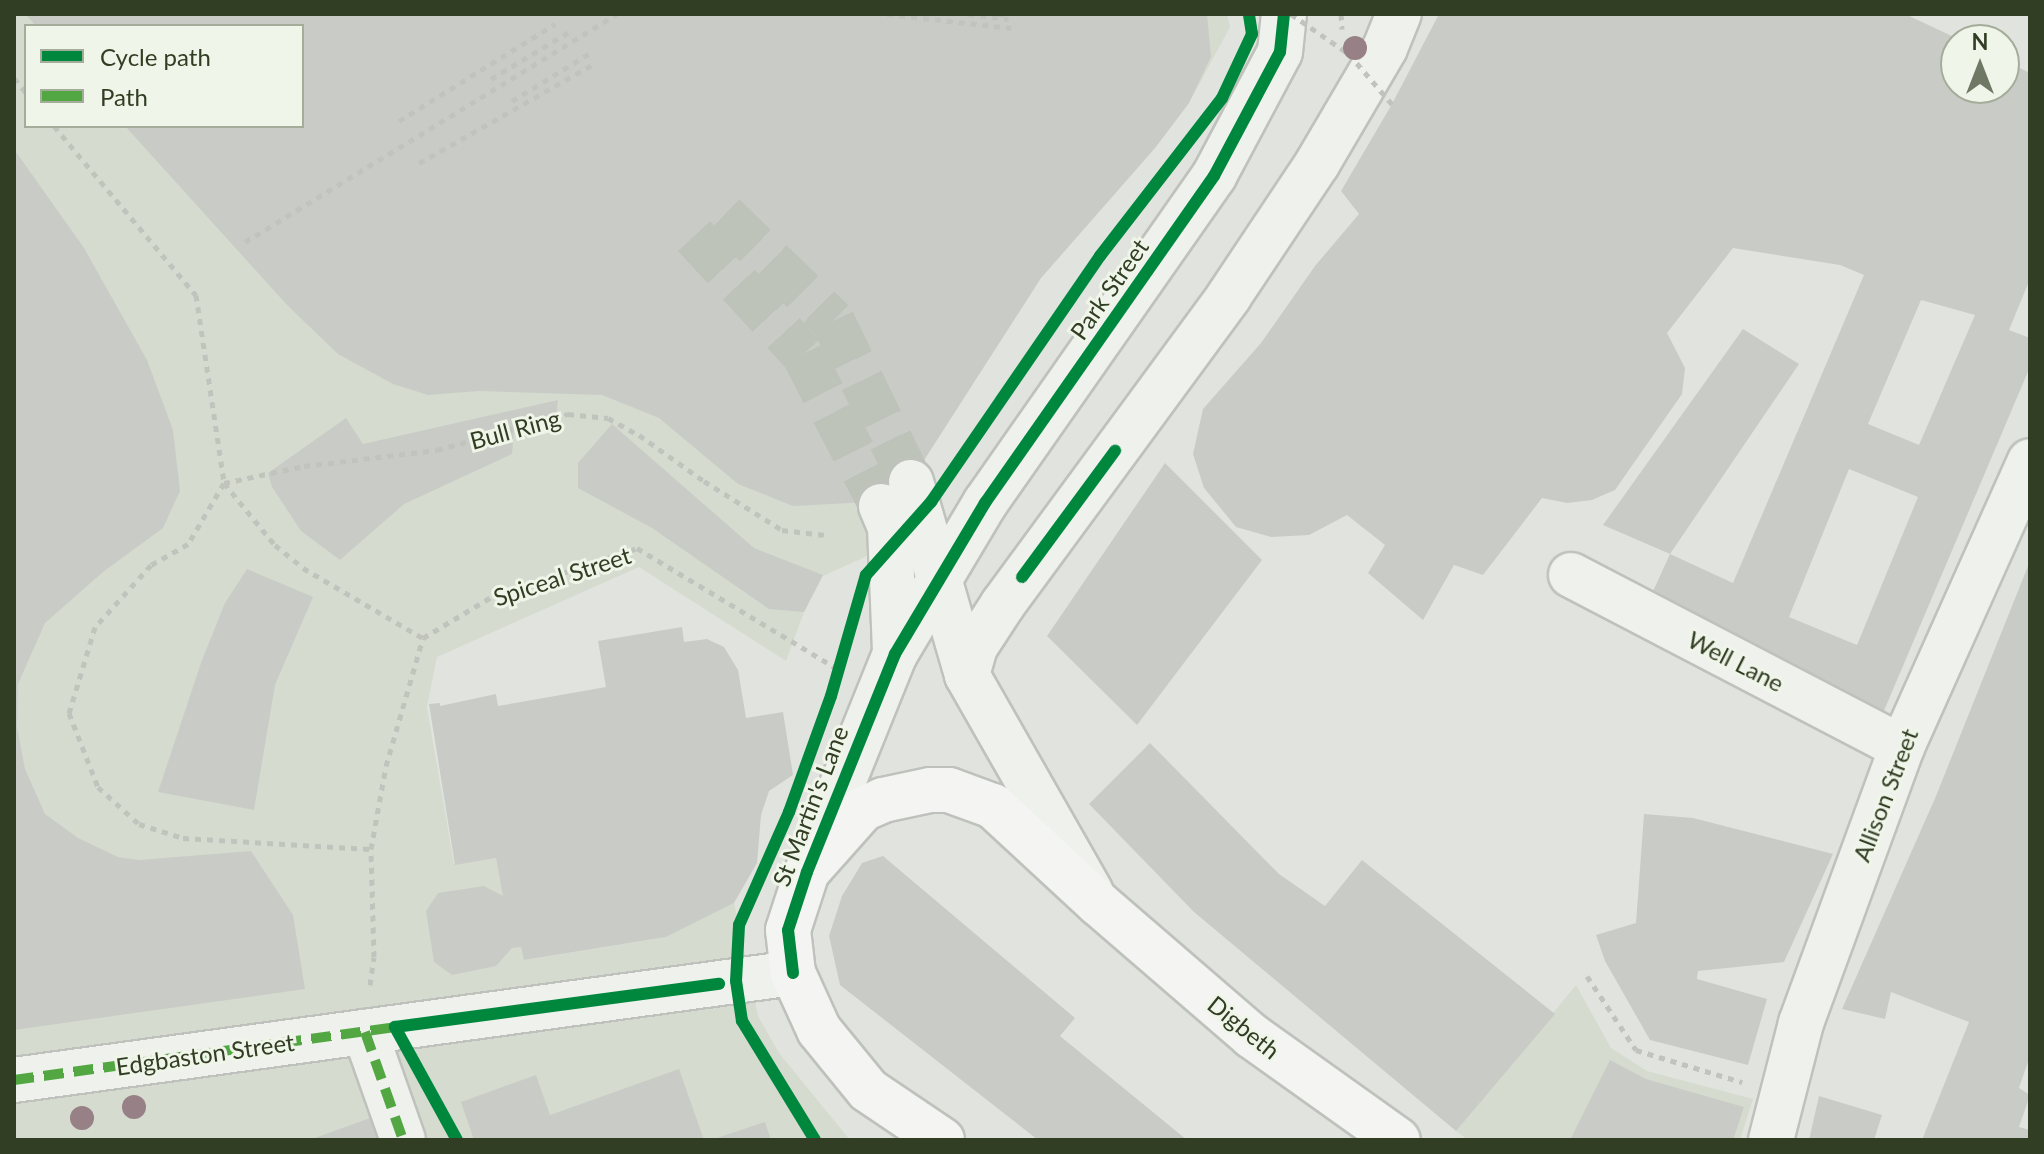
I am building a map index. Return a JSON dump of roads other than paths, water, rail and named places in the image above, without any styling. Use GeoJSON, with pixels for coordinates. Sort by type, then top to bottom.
{"type":"FeatureCollection","features":[{"type":"Feature","properties":{"kind":"main road","name":"St Martin's Lane"},"geometry":{"type":"LineString","coordinates":[[938,1139],[868,1090],[819,1030],[793,973],[788,930],[807,872],[863,809],[883,800],[930,790],[949,790],[993,806],[1099,904]]}},
{"type":"Feature","properties":{"kind":"main road","name":"Digbeth"},"geometry":{"type":"LineString","coordinates":[[1099,904],[1252,1036],[1398,1140]]}},
{"type":"Feature","properties":{"kind":"street","name":"Park Street"},"geometry":{"type":"LineString","coordinates":[[940,575],[985,503],[1214,176],[1280,52],[1284,14]]}},
{"type":"Feature","properties":{"kind":"street"},"geometry":{"type":"LineString","coordinates":[[967,675],[975,647],[1003,604],[1229,296],[1406,28]]}},
{"type":"Feature","properties":{"kind":"street","name":"Allison Street"},"geometry":{"type":"LineString","coordinates":[[1771,1140],[1801,1023],[1902,747],[2030,461]]}},
{"type":"Feature","properties":{"kind":"street"},"geometry":{"type":"LineString","coordinates":[[895,654],[890,527],[896,494],[940,575],[967,675],[1099,904]]}},
{"type":"Feature","properties":{"kind":"street","name":"St Martin's Lane"},"geometry":{"type":"LineString","coordinates":[[807,872],[895,654],[940,575]]}},
{"type":"Feature","properties":{"kind":"street","name":"Well Lane"},"geometry":{"type":"LineString","coordinates":[[1571,575],[1902,747]]}},
{"type":"Feature","properties":{"kind":"street"},"geometry":{"type":"LineString","coordinates":[[403,1140],[380,1030],[793,973]]}},
{"type":"Feature","properties":{"kind":"street","name":"Edgbaston Street"},"geometry":{"type":"LineString","coordinates":[[14,1080],[380,1030]]}},
{"type":"Feature","properties":{"kind":"tunnel"},"geometry":{"type":"LineString","coordinates":[[724,215],[833,321],[911,482]]}},
{"type":"Feature","properties":{"kind":"tunnel"},"geometry":{"type":"LineString","coordinates":[[694,236],[803,354],[881,506]]}}]}
